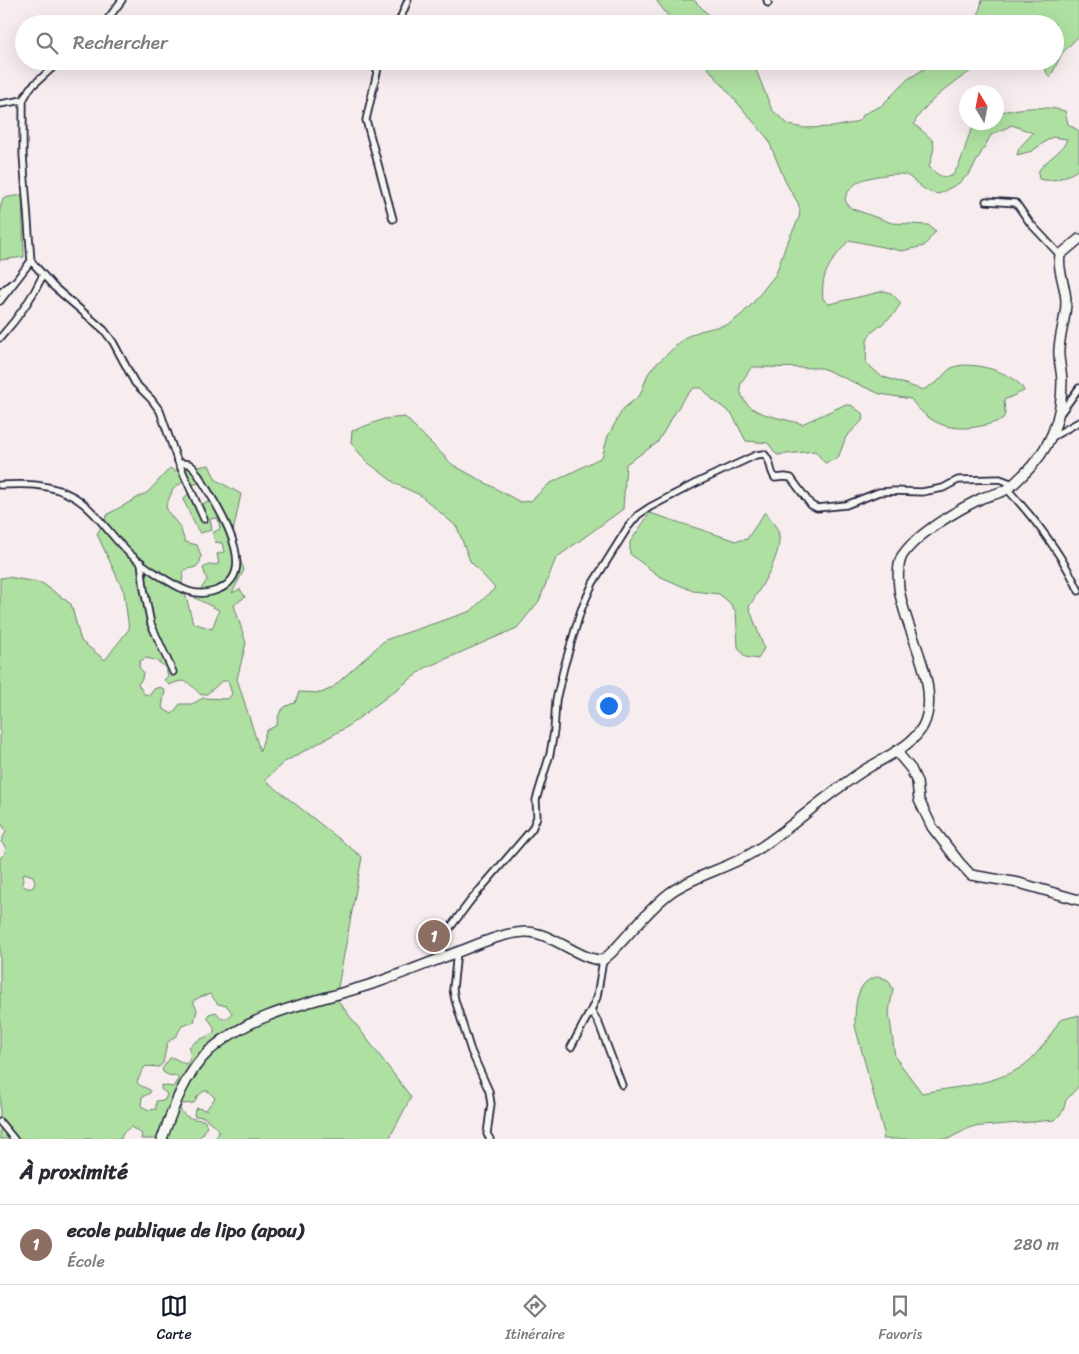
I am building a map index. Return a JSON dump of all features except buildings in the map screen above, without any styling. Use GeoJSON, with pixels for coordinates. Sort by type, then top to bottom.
{"type":"FeatureCollection","features":[{"type":"Feature","properties":{"kind":"street"},"geometry":{"type":"LineString","coordinates":[[111,15],[122,0]]}},
{"type":"Feature","properties":{"kind":"street"},"geometry":{"type":"LineString","coordinates":[[402,15],[408,0]]}},
{"type":"Feature","properties":{"kind":"street"},"geometry":{"type":"LineString","coordinates":[[49,70],[30,88],[23,100],[23,155],[31,261],[54,287],[104,330],[113,342],[136,384],[160,411],[204,519]]}},
{"type":"Feature","properties":{"kind":"street"},"geometry":{"type":"LineString","coordinates":[[378,70],[366,120],[393,220]]}},
{"type":"Feature","properties":{"kind":"street"},"geometry":{"type":"LineString","coordinates":[[0,104],[23,100]]}},
{"type":"Feature","properties":{"kind":"street"},"geometry":{"type":"LineString","coordinates":[[986,202],[1016,204],[1030,223],[1060,255]]}},
{"type":"Feature","properties":{"kind":"street"},"geometry":{"type":"LineString","coordinates":[[571,1047],[592,1010],[598,991],[603,960],[668,894],[689,882],[753,853],[833,792],[896,751],[922,728],[927,714],[929,697],[924,673],[900,598],[898,572],[902,557],[920,537],[961,509],[986,496],[1010,487],[1043,454],[1052,437],[1061,398],[1062,382],[1059,350],[1066,303],[1064,285],[1058,264],[1060,255],[1079,239]]}},
{"type":"Feature","properties":{"kind":"street"},"geometry":{"type":"LineString","coordinates":[[0,301],[31,261]]}},
{"type":"Feature","properties":{"kind":"street"},"geometry":{"type":"LineString","coordinates":[[0,338],[14,323],[34,295],[43,275]]}},
{"type":"Feature","properties":{"kind":"street"},"geometry":{"type":"LineString","coordinates":[[0,293],[19,277]]}},
{"type":"Feature","properties":{"kind":"street"},"geometry":{"type":"LineString","coordinates":[[1057,418],[1079,388]]}},
{"type":"Feature","properties":{"kind":"street"},"geometry":{"type":"LineString","coordinates":[[1052,437],[1079,422]]}},
{"type":"Feature","properties":{"kind":"street"},"geometry":{"type":"LineString","coordinates":[[445,957],[440,941],[471,900],[532,829],[535,823],[537,816],[536,800],[550,754],[554,731],[556,700],[581,610],[593,583],[615,546],[638,515],[650,507],[756,455],[764,454],[768,458],[772,474],[775,478],[785,476],[791,478],[811,505],[817,508],[846,505],[879,492],[922,492],[943,488],[958,480],[1000,479],[1010,487],[1050,539],[1079,591]]}},
{"type":"Feature","properties":{"kind":"street"},"geometry":{"type":"LineString","coordinates":[[0,485],[42,485],[59,489],[76,498],[94,514],[129,553],[141,562],[188,591],[201,593],[215,592],[230,582],[236,574],[236,550],[221,513],[194,468],[189,464],[180,463]]}},
{"type":"Feature","properties":{"kind":"street"},"geometry":{"type":"LineString","coordinates":[[141,562],[151,624],[173,672]]}},
{"type":"Feature","properties":{"kind":"street"},"geometry":{"type":"LineString","coordinates":[[896,751],[911,769],[917,782],[919,800],[932,827],[971,876],[1019,883],[1079,900]]}},
{"type":"Feature","properties":{"kind":"street"},"geometry":{"type":"LineString","coordinates":[[162,1139],[171,1112],[198,1062],[220,1043],[260,1020],[282,1010],[381,981],[506,935],[530,932],[544,936],[593,959],[603,960]]}},
{"type":"Feature","properties":{"kind":"street"},"geometry":{"type":"LineString","coordinates":[[458,952],[453,989],[471,1051],[489,1091],[491,1104],[487,1134],[490,1139]]}},
{"type":"Feature","properties":{"kind":"street"},"geometry":{"type":"LineString","coordinates":[[592,1010],[622,1085]]}},
{"type":"Feature","properties":{"kind":"street"},"geometry":{"type":"LineString","coordinates":[[0,1122],[14,1139]]}},
{"type":"Feature","properties":{"kind":"green space"},"geometry":{"type":"Polygon","coordinates":[[[656,0],[694,0],[709,15],[667,15],[656,0]]]}},
{"type":"Feature","properties":{"kind":"green space"},"geometry":{"type":"Polygon","coordinates":[[[982,0],[1079,0],[1079,36],[1064,51],[1064,15],[978,15],[982,0]]]}},
{"type":"Feature","properties":{"kind":"green space"},"geometry":{"type":"Polygon","coordinates":[[[710,70],[756,70],[772,110],[789,125],[804,128],[833,127],[860,120],[864,114],[881,106],[908,79],[922,70],[973,70],[935,98],[914,124],[933,142],[934,146],[929,167],[937,174],[945,177],[952,176],[961,160],[972,130],[1002,130],[991,135],[970,173],[959,183],[939,194],[928,191],[911,178],[902,174],[864,179],[851,188],[845,198],[847,205],[853,209],[892,223],[928,225],[936,231],[924,246],[902,251],[849,240],[829,266],[824,281],[823,299],[829,304],[884,291],[891,293],[901,303],[893,315],[870,334],[867,341],[866,363],[881,376],[923,390],[937,382],[951,368],[962,365],[982,367],[1004,374],[1013,379],[1024,391],[1004,400],[1005,414],[1002,420],[976,427],[952,427],[940,424],[930,418],[911,399],[880,394],[822,368],[752,367],[741,383],[740,391],[747,404],[760,413],[802,424],[844,405],[851,405],[863,414],[862,421],[846,437],[838,458],[825,463],[815,451],[777,455],[768,443],[746,441],[732,414],[713,400],[702,388],[694,388],[684,398],[657,443],[626,464],[623,509],[556,558],[539,601],[517,628],[425,668],[347,727],[283,763],[265,780],[362,857],[336,998],[411,1097],[389,1139],[215,1139],[219,1133],[216,1127],[204,1117],[194,1116],[197,1108],[206,1110],[215,1098],[208,1091],[204,1091],[197,1097],[194,1103],[182,1104],[180,1109],[187,1117],[204,1120],[207,1126],[203,1134],[197,1139],[141,1139],[142,1134],[131,1127],[124,1132],[121,1139],[0,1139],[0,858],[5,853],[6,847],[1,842],[6,831],[0,821],[0,578],[8,577],[42,583],[71,604],[81,641],[105,660],[129,629],[124,592],[97,534],[108,514],[148,492],[170,468],[174,471],[209,465],[216,480],[241,494],[232,537],[244,570],[232,593],[240,589],[245,597],[234,605],[246,643],[237,679],[260,751],[266,731],[277,725],[278,716],[282,710],[295,703],[299,692],[321,693],[332,688],[385,640],[471,611],[495,588],[470,561],[457,527],[420,495],[396,484],[366,461],[351,443],[352,431],[384,419],[405,417],[453,465],[520,502],[531,501],[549,484],[602,457],[608,436],[623,409],[640,395],[648,374],[653,367],[686,337],[700,331],[729,324],[752,304],[776,274],[786,245],[799,218],[800,210],[786,183],[768,139],[710,70]],[[183,482],[173,489],[166,506],[168,512],[180,527],[185,542],[197,545],[201,556],[200,562],[196,567],[184,570],[182,582],[193,623],[212,629],[219,610],[195,598],[207,580],[203,568],[219,564],[217,554],[224,552],[222,543],[215,542],[213,535],[214,532],[220,529],[218,518],[210,519],[212,530],[200,533],[183,500],[190,491],[197,505],[209,502],[209,499],[200,483],[186,486],[183,482]],[[146,658],[140,661],[139,667],[143,672],[142,679],[138,684],[144,694],[150,695],[154,689],[160,687],[165,690],[162,708],[172,714],[180,704],[192,704],[203,698],[228,699],[232,694],[228,681],[222,681],[207,694],[201,695],[184,681],[169,685],[164,680],[168,676],[165,668],[154,660],[146,658]],[[24,873],[22,885],[27,888],[33,888],[35,882],[33,876],[24,873]],[[210,994],[193,1001],[197,1010],[194,1022],[182,1026],[176,1036],[167,1043],[163,1063],[159,1067],[146,1066],[142,1071],[137,1082],[139,1085],[150,1090],[150,1093],[142,1097],[141,1106],[149,1110],[156,1109],[156,1101],[165,1100],[167,1094],[161,1089],[161,1085],[173,1087],[178,1079],[177,1076],[168,1075],[163,1072],[162,1069],[170,1058],[185,1064],[189,1061],[190,1057],[189,1047],[214,1033],[214,1027],[207,1017],[209,1014],[216,1012],[222,1019],[228,1018],[232,1013],[227,1006],[218,1004],[210,994]]]}},
{"type":"Feature","properties":{"kind":"green space"},"geometry":{"type":"Polygon","coordinates":[[[1046,70],[1054,70],[1050,78],[1046,70]]]}},
{"type":"Feature","properties":{"kind":"green space"},"geometry":{"type":"Polygon","coordinates":[[[1031,108],[1065,111],[1068,124],[1079,131],[1079,169],[1054,180],[1039,179],[1038,172],[1041,167],[1062,148],[1067,139],[1052,137],[1032,151],[1017,155],[1019,148],[1033,133],[1012,125],[1004,129],[1004,112],[1031,108]]]}},
{"type":"Feature","properties":{"kind":"green space"},"geometry":{"type":"Polygon","coordinates":[[[22,195],[24,257],[0,260],[0,209],[3,198],[22,195]]]}},
{"type":"Feature","properties":{"kind":"green space"},"geometry":{"type":"Polygon","coordinates":[[[765,512],[778,531],[779,540],[775,560],[749,607],[764,648],[758,659],[745,657],[738,647],[736,612],[729,602],[719,594],[693,591],[659,576],[630,554],[630,542],[650,513],[736,541],[747,539],[765,512]]]}},
{"type":"Feature","properties":{"kind":"green space"},"geometry":{"type":"Polygon","coordinates":[[[878,976],[888,980],[893,989],[889,1012],[895,1057],[922,1093],[972,1085],[1009,1074],[1032,1058],[1048,1039],[1060,1020],[1079,1015],[1079,1086],[1066,1100],[1063,1111],[1055,1120],[971,1127],[948,1139],[882,1139],[884,1133],[855,1026],[856,1002],[862,986],[867,981],[878,976]]]}},
{"type":"Feature","properties":{"kind":"place","name":"ecole publique de lipo (apou)"},"geometry":{"type":"Point","coordinates":[434,936]}}]}
